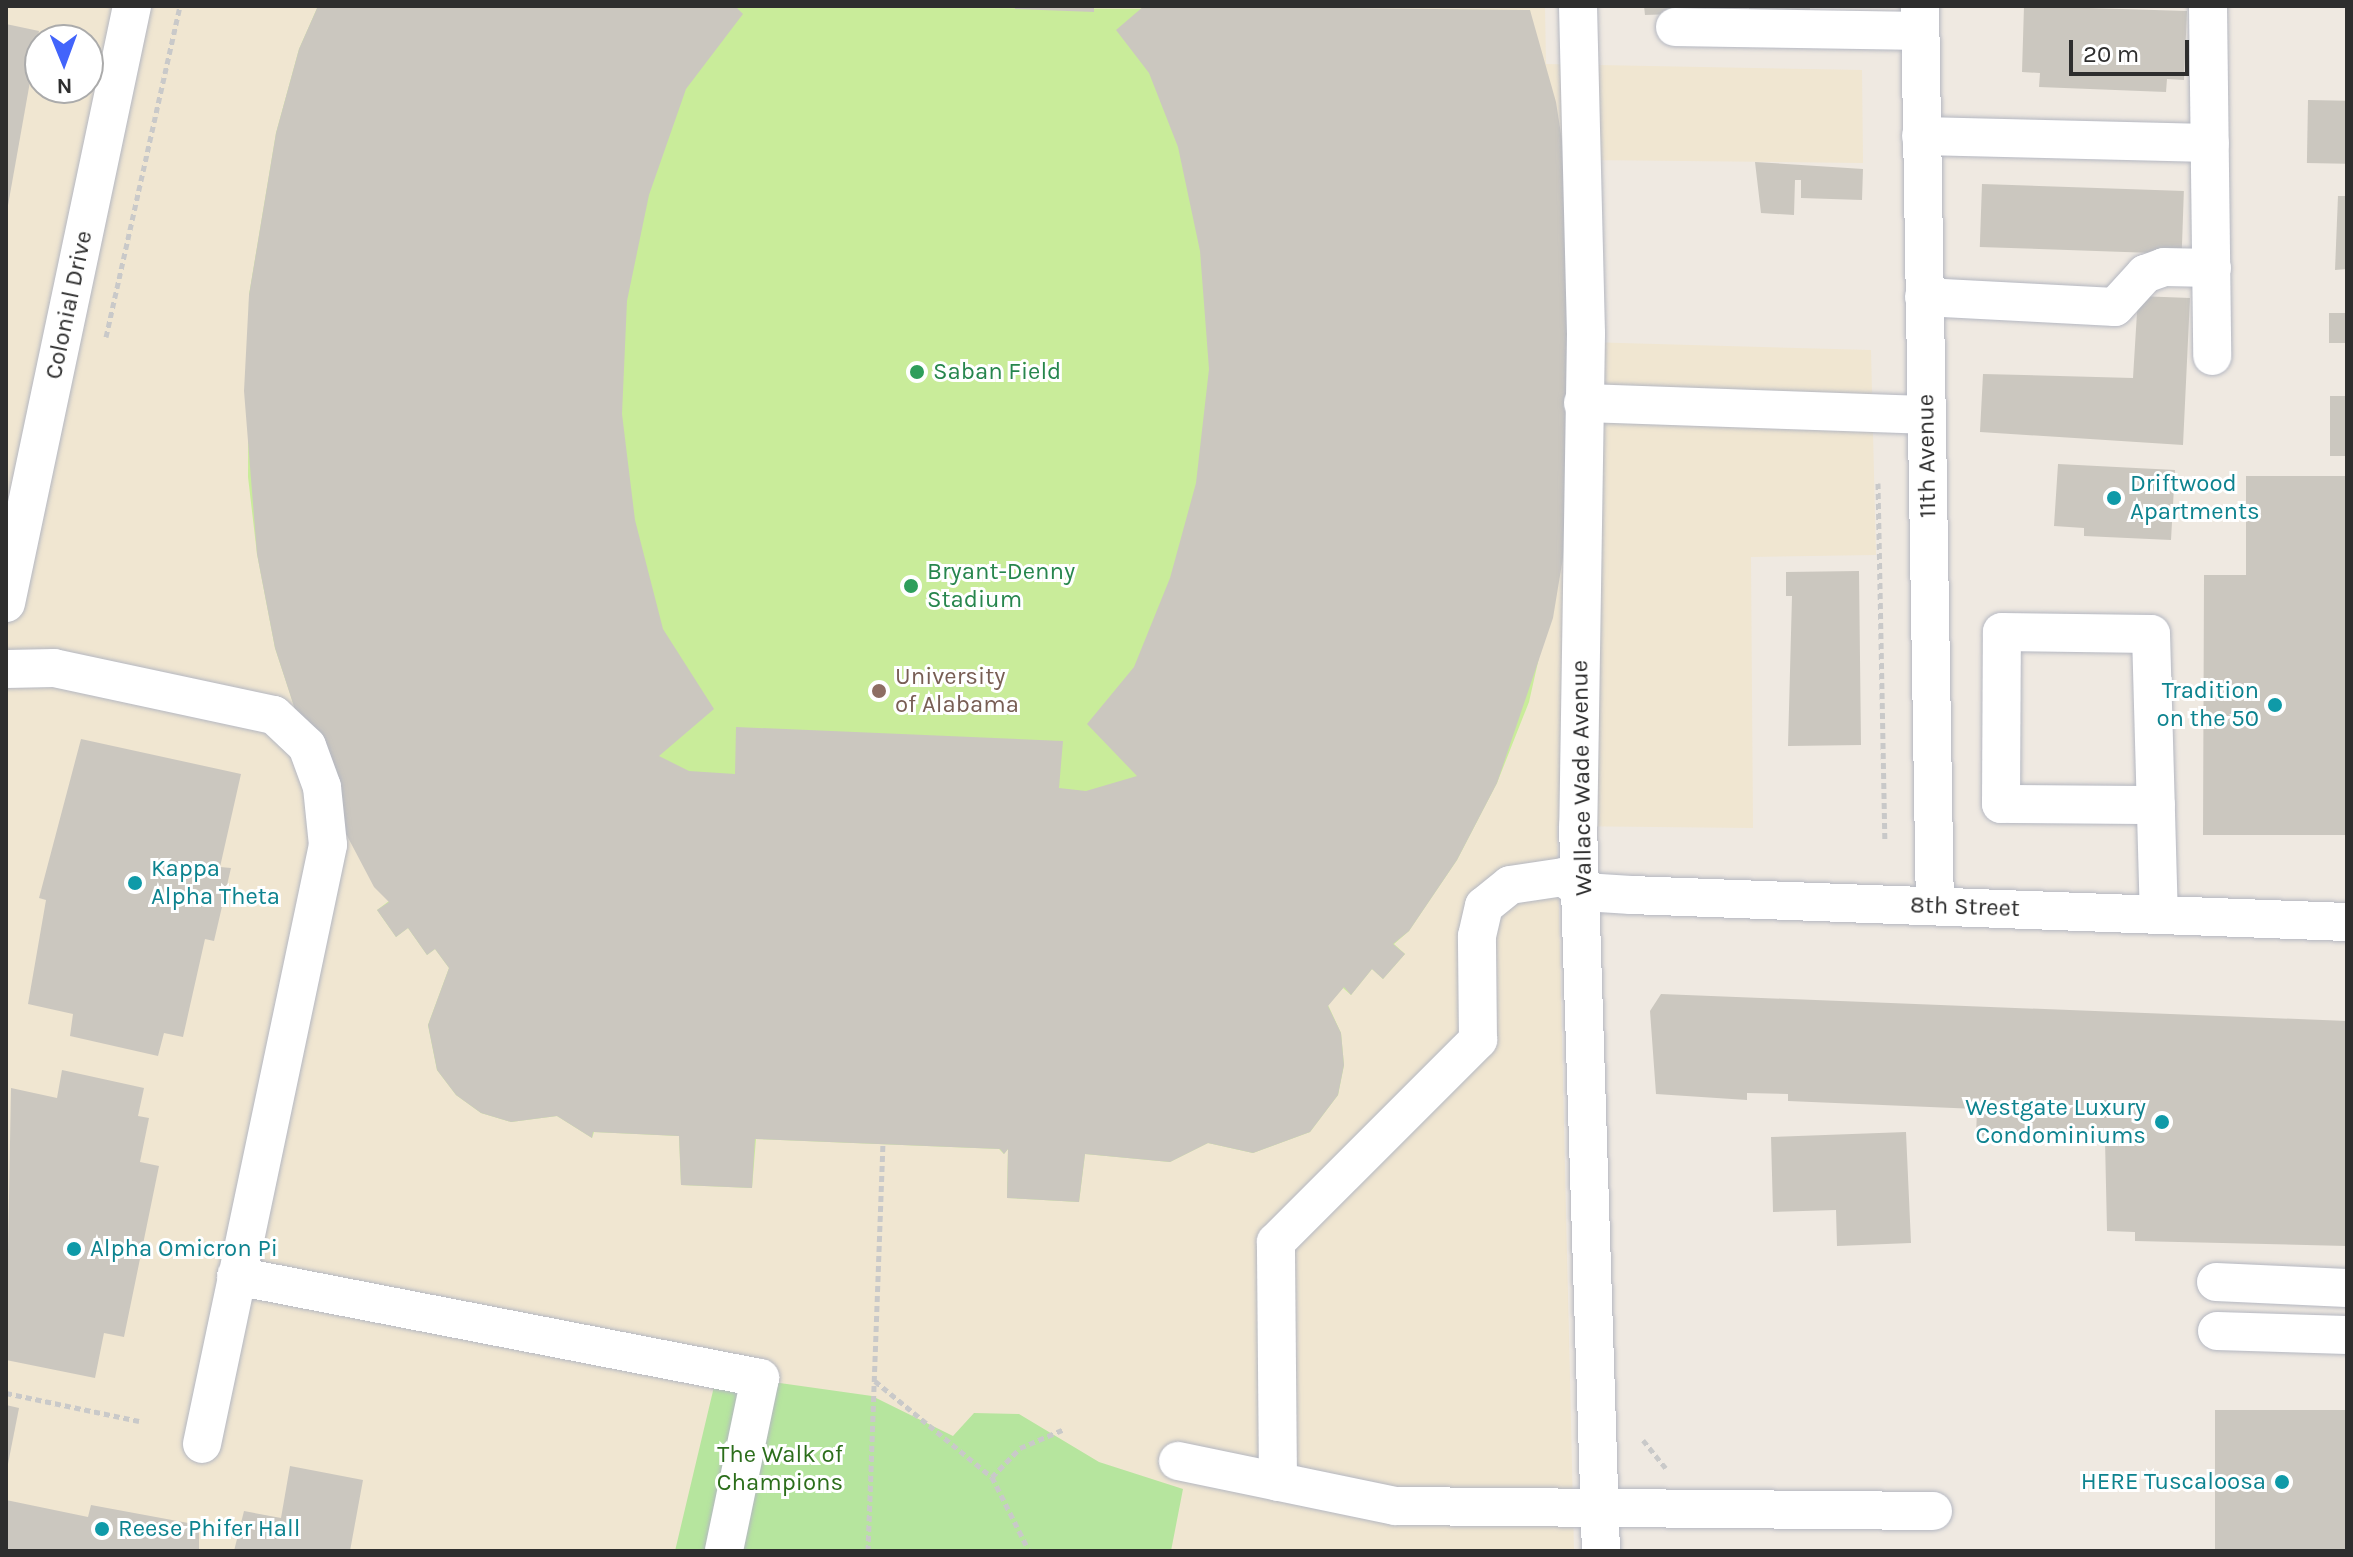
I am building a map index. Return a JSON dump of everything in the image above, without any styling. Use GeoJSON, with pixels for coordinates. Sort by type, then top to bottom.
{"type":"FeatureCollection","features":[{"type":"Feature","properties":{"kind":"street","name":"Colonial Drive"},"geometry":{"type":"LineString","coordinates":[[6,603],[132,6]]}},
{"type":"Feature","properties":{"kind":"street","name":"Wallace Wade Avenue"},"geometry":{"type":"LineString","coordinates":[[1578,6],[1583,403],[1578,828],[1584,892],[1601,1551]]}},
{"type":"Feature","properties":{"kind":"street"},"geometry":{"type":"LineString","coordinates":[[2208,6],[2212,356]]}},
{"type":"Feature","properties":{"kind":"street"},"geometry":{"type":"LineString","coordinates":[[1675,27],[1920,19]]}},
{"type":"Feature","properties":{"kind":"street","name":"11th Avenue"},"geometry":{"type":"LineString","coordinates":[[1920,19],[1935,906]]}},
{"type":"Feature","properties":{"kind":"street"},"geometry":{"type":"LineString","coordinates":[[1921,136],[2210,143]]}},
{"type":"Feature","properties":{"kind":"street"},"geometry":{"type":"LineString","coordinates":[[1924,297],[2115,307],[2145,274],[2164,267],[2212,268]]}},
{"type":"Feature","properties":{"kind":"street"},"geometry":{"type":"LineString","coordinates":[[1583,403],[1926,415]]}},
{"type":"Feature","properties":{"kind":"street"},"geometry":{"type":"LineString","coordinates":[[2156,805],[2001,804],[2002,632],[2151,634],[2156,805],[2159,915]]}},
{"type":"Feature","properties":{"kind":"street"},"geometry":{"type":"LineString","coordinates":[[6,669],[54,668],[239,704],[274,715],[307,746],[322,787],[328,845],[202,1444]]}},
{"type":"Feature","properties":{"kind":"street"},"geometry":{"type":"LineString","coordinates":[[1278,1482],[1276,1242],[1478,1040],[1477,936],[1484,906],[1510,885],[1540,876],[1563,877],[1584,892]]}},
{"type":"Feature","properties":{"kind":"street","name":"8th Street"},"geometry":{"type":"LineString","coordinates":[[1584,892],[2347,922]]}},
{"type":"Feature","properties":{"kind":"street"},"geometry":{"type":"LineString","coordinates":[[236,1276],[760,1378],[724,1551]]}},
{"type":"Feature","properties":{"kind":"street"},"geometry":{"type":"LineString","coordinates":[[2216,1282],[2347,1288]]}},
{"type":"Feature","properties":{"kind":"street"},"geometry":{"type":"LineString","coordinates":[[2217,1331],[2347,1335]]}},
{"type":"Feature","properties":{"kind":"street"},"geometry":{"type":"LineString","coordinates":[[1178,1461],[1395,1506],[1933,1511]]}},
{"type":"Feature","properties":{"kind":"path"},"geometry":{"type":"LineString","coordinates":[[103,349],[180,6]]}},
{"type":"Feature","properties":{"kind":"path"},"geometry":{"type":"LineString","coordinates":[[1878,483],[1885,839]]}},
{"type":"Feature","properties":{"kind":"path"},"geometry":{"type":"LineString","coordinates":[[868,1551],[883,1145]]}},
{"type":"Feature","properties":{"kind":"path"},"geometry":{"type":"LineString","coordinates":[[875,1381],[992,1477],[1029,1551]]}},
{"type":"Feature","properties":{"kind":"path"},"geometry":{"type":"LineString","coordinates":[[6,1393],[139,1421]]}},
{"type":"Feature","properties":{"kind":"path"},"geometry":{"type":"LineString","coordinates":[[992,1477],[1020,1448],[1062,1430]]}},
{"type":"Feature","properties":{"kind":"shaded area","name":"University of Alabama"},"geometry":{"type":"Polygon","coordinates":[[[6,6],[1545,6],[1546,64],[1862,70],[1863,163],[1588,160],[1550,341],[1871,350],[1876,555],[1751,557],[1753,828],[1557,826],[1574,1551],[6,1551],[6,6]]]}},
{"type":"Feature","properties":{"kind":"green space","name":"Bryant-Denny Stadium"},"geometry":{"type":"Polygon","coordinates":[[[318,6],[1530,10],[1567,533],[1529,702],[1497,783],[1457,860],[1409,931],[1394,944],[1405,954],[1383,979],[1372,969],[1351,995],[1343,988],[1328,1005],[1341,1033],[1344,1065],[1338,1095],[1310,1132],[1253,1153],[1208,1143],[1170,1162],[1085,1154],[1079,1202],[1007,1198],[1008,1149],[1004,1154],[999,1149],[756,1139],[752,1188],[681,1185],[679,1136],[594,1132],[592,1138],[557,1116],[511,1122],[481,1113],[456,1095],[437,1070],[428,1025],[449,968],[435,949],[427,955],[408,928],[396,937],[377,910],[389,901],[299,721],[275,648],[257,554],[248,477],[249,295],[276,133],[299,49],[318,6]]]}},
{"type":"Feature","properties":{"kind":"green space","name":"The Walk of Champions"},"geometry":{"type":"Polygon","coordinates":[[[717,1374],[872,1396],[953,1436],[974,1413],[1019,1414],[1099,1462],[1183,1489],[1171,1551],[675,1551],[717,1374]]]}},
{"type":"Feature","properties":{"kind":"building","name":"Bryant-Denny Stadium"},"geometry":{"type":"Polygon","coordinates":[[[318,6],[735,6],[743,14],[686,89],[649,195],[627,301],[622,414],[635,520],[663,629],[714,709],[659,756],[689,771],[735,774],[736,727],[1063,741],[1059,788],[1086,791],[1137,776],[1087,724],[1134,667],[1170,578],[1196,483],[1209,369],[1200,251],[1178,147],[1149,73],[1116,30],[1144,6],[1530,10],[1556,102],[1568,179],[1567,533],[1553,618],[1497,783],[1457,860],[1409,931],[1393,944],[1405,954],[1383,979],[1372,969],[1351,995],[1344,987],[1328,1006],[1341,1033],[1344,1065],[1338,1095],[1310,1132],[1253,1153],[1208,1143],[1170,1162],[1085,1154],[1079,1202],[1007,1198],[1008,1149],[1004,1154],[1000,1149],[755,1139],[752,1188],[681,1185],[679,1136],[593,1132],[592,1138],[557,1116],[511,1122],[481,1113],[456,1095],[437,1070],[428,1025],[449,968],[435,949],[427,955],[408,928],[396,937],[377,910],[389,902],[374,887],[334,811],[299,722],[275,648],[257,554],[244,391],[249,295],[276,133],[299,49],[318,6]]]}},
{"type":"Feature","properties":{"kind":"building"},"geometry":{"type":"Polygon","coordinates":[[[1015,6],[1094,6],[1094,12],[1015,9],[1015,6]]]}},
{"type":"Feature","properties":{"kind":"building"},"geometry":{"type":"Polygon","coordinates":[[[1644,6],[1706,6],[1706,13],[1645,15],[1644,6]]]}},
{"type":"Feature","properties":{"kind":"building"},"geometry":{"type":"Polygon","coordinates":[[[1749,6],[1810,6],[1810,15],[1749,17],[1749,6]]]}},
{"type":"Feature","properties":{"kind":"building"},"geometry":{"type":"Polygon","coordinates":[[[2024,6],[2187,11],[2184,80],[2167,79],[2166,92],[2039,87],[2040,73],[2022,72],[2024,6]]]}},
{"type":"Feature","properties":{"kind":"building"},"geometry":{"type":"Polygon","coordinates":[[[6,24],[24,28],[26,104],[6,211],[6,24]]]}},
{"type":"Feature","properties":{"kind":"building"},"geometry":{"type":"Polygon","coordinates":[[[2308,100],[2347,101],[2346,164],[2307,163],[2308,100]]]}},
{"type":"Feature","properties":{"kind":"building"},"geometry":{"type":"Polygon","coordinates":[[[1755,162],[1863,169],[1862,200],[1801,198],[1801,180],[1795,180],[1794,215],[1761,213],[1755,162]]]}},
{"type":"Feature","properties":{"kind":"building"},"geometry":{"type":"Polygon","coordinates":[[[1982,184],[2184,191],[2182,254],[1980,247],[1982,184]]]}},
{"type":"Feature","properties":{"kind":"building"},"geometry":{"type":"Polygon","coordinates":[[[2338,196],[2347,196],[2347,269],[2335,270],[2338,196]]]}},
{"type":"Feature","properties":{"kind":"building"},"geometry":{"type":"Polygon","coordinates":[[[2138,296],[2190,298],[2183,445],[1980,432],[1983,374],[2133,378],[2138,296]]]}},
{"type":"Feature","properties":{"kind":"building"},"geometry":{"type":"Polygon","coordinates":[[[2329,313],[2347,313],[2347,343],[2329,343],[2329,313]]]}},
{"type":"Feature","properties":{"kind":"building"},"geometry":{"type":"Polygon","coordinates":[[[2330,396],[2347,396],[2347,456],[2330,456],[2330,396]]]}},
{"type":"Feature","properties":{"kind":"building","name":"Driftwood Apartments"},"geometry":{"type":"Polygon","coordinates":[[[2058,464],[2175,470],[2171,540],[2084,536],[2084,528],[2054,526],[2058,464]]]}},
{"type":"Feature","properties":{"kind":"building","name":"Tradition on the 50"},"geometry":{"type":"Polygon","coordinates":[[[2246,476],[2347,476],[2347,835],[2203,835],[2204,575],[2246,575],[2246,476]]]}},
{"type":"Feature","properties":{"kind":"building"},"geometry":{"type":"Polygon","coordinates":[[[1859,571],[1861,745],[1788,746],[1792,596],[1786,596],[1786,572],[1859,571]]]}},
{"type":"Feature","properties":{"kind":"building","name":"Kappa Alpha Theta"},"geometry":{"type":"Polygon","coordinates":[[[81,739],[241,774],[220,867],[231,868],[214,941],[205,939],[183,1037],[164,1033],[158,1056],[70,1036],[73,1014],[28,1004],[46,900],[39,898],[81,739]]]}},
{"type":"Feature","properties":{"kind":"building","name":"Westgate Luxury Condominiums"},"geometry":{"type":"Polygon","coordinates":[[[1661,994],[2347,1021],[2347,1246],[2135,1241],[2135,1232],[2107,1231],[2105,1140],[1976,1136],[1977,1109],[1788,1101],[1788,1094],[1747,1093],[1747,1100],[1656,1094],[1650,1011],[1661,994]]]}},
{"type":"Feature","properties":{"kind":"building","name":"Alpha Omicron Pi"},"geometry":{"type":"Polygon","coordinates":[[[62,1070],[144,1088],[138,1116],[149,1118],[140,1162],[159,1166],[124,1337],[104,1333],[95,1378],[6,1360],[11,1088],[57,1098],[62,1070]]]}},
{"type":"Feature","properties":{"kind":"building"},"geometry":{"type":"Polygon","coordinates":[[[1906,1132],[1911,1243],[1837,1246],[1836,1210],[1773,1212],[1771,1137],[1906,1132]]]}},
{"type":"Feature","properties":{"kind":"building"},"geometry":{"type":"Polygon","coordinates":[[[6,1405],[19,1408],[7,1469],[6,1469],[6,1405]]]}},
{"type":"Feature","properties":{"kind":"building","name":"HERE Tuscaloosa"},"geometry":{"type":"Polygon","coordinates":[[[2215,1410],[2347,1410],[2347,1551],[2215,1551],[2215,1410]]]}},
{"type":"Feature","properties":{"kind":"building","name":"Reese Phifer Hall"},"geometry":{"type":"Polygon","coordinates":[[[290,1466],[363,1480],[350,1551],[234,1551],[244,1511],[281,1518],[290,1466]]]}},
{"type":"Feature","properties":{"kind":"building","name":"Reese Phifer Hall"},"geometry":{"type":"Polygon","coordinates":[[[6,1500],[88,1517],[91,1505],[199,1525],[199,1551],[6,1551],[6,1500]]]}},
{"type":"Feature","properties":{"kind":"place","name":"Saban Field"},"geometry":{"type":"Point","coordinates":[917,372]}},
{"type":"Feature","properties":{"kind":"place","name":"Driftwood Apartments"},"geometry":{"type":"Point","coordinates":[2114,498]}},
{"type":"Feature","properties":{"kind":"place","name":"Bryant-Denny Stadium"},"geometry":{"type":"Point","coordinates":[911,586]}},
{"type":"Feature","properties":{"kind":"place","name":"University of Alabama"},"geometry":{"type":"Point","coordinates":[879,691]}},
{"type":"Feature","properties":{"kind":"place","name":"Tradition on the 50"},"geometry":{"type":"Point","coordinates":[2275,705]}},
{"type":"Feature","properties":{"kind":"place","name":"Kappa Alpha Theta"},"geometry":{"type":"Point","coordinates":[135,883]}},
{"type":"Feature","properties":{"kind":"place","name":"Westgate Luxury Condominiums"},"geometry":{"type":"Point","coordinates":[2162,1122]}},
{"type":"Feature","properties":{"kind":"place","name":"Alpha Omicron Pi"},"geometry":{"type":"Point","coordinates":[74,1249]}},
{"type":"Feature","properties":{"kind":"place","name":"HERE Tuscaloosa"},"geometry":{"type":"Point","coordinates":[2282,1482]}},
{"type":"Feature","properties":{"kind":"place","name":"Reese Phifer Hall"},"geometry":{"type":"Point","coordinates":[102,1529]}}]}
